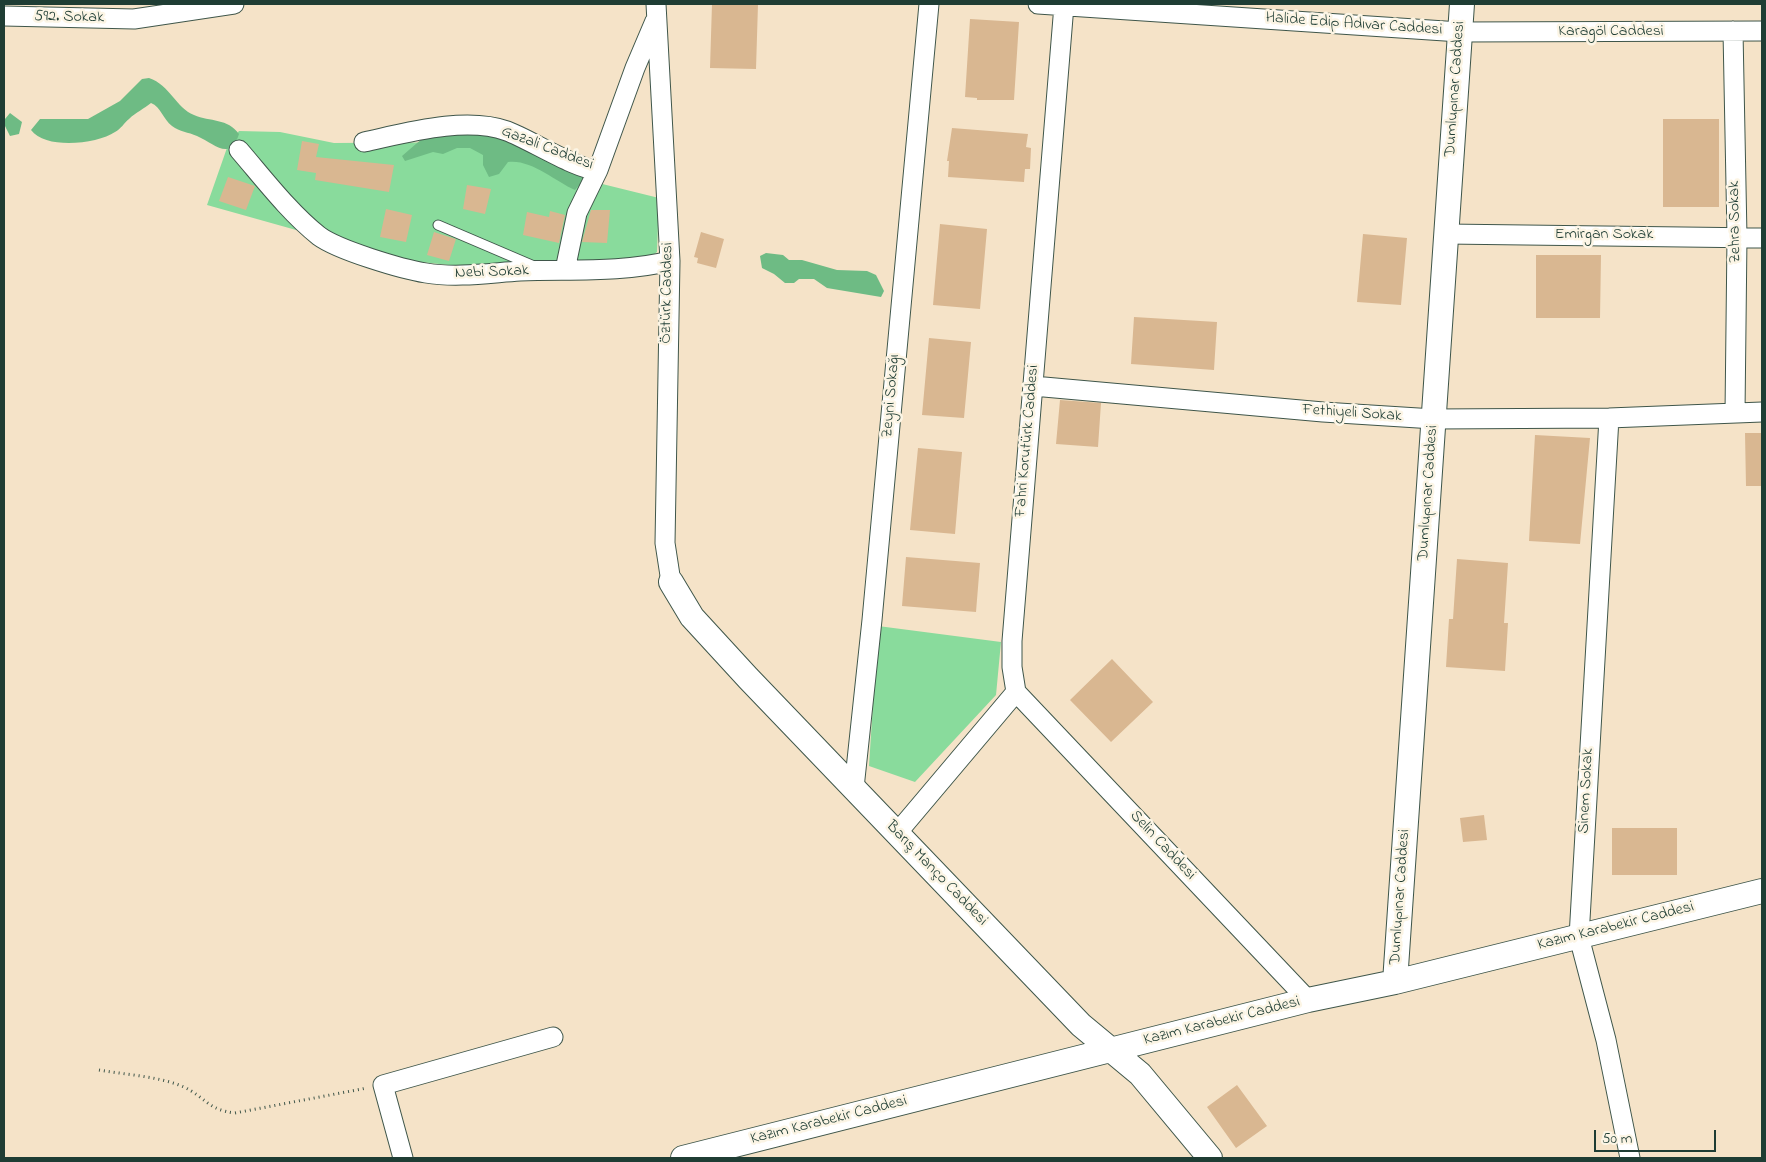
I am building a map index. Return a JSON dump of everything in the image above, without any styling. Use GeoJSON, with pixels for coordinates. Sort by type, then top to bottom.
{"type":"FeatureCollection","features":[{"type":"Feature","properties":{"kind":"street"},"geometry":{"type":"LineString","coordinates":[[207,6],[234,4]]}},
{"type":"Feature","properties":{"kind":"street","name":"Zeyni Sokağı"},"geometry":{"type":"LineString","coordinates":[[854,788],[872,620],[929,4]]}},
{"type":"Feature","properties":{"kind":"street","name":"Halide Edip Adıvar Caddesi"},"geometry":{"type":"LineString","coordinates":[[1038,4],[1460,32]]}},
{"type":"Feature","properties":{"kind":"street","name":"Dumlupınar Caddesi"},"geometry":{"type":"LineString","coordinates":[[1396,982],[1462,4]]}},
{"type":"Feature","properties":{"kind":"street","name":"Fahri Korutürk Caddesi"},"geometry":{"type":"LineString","coordinates":[[1016,692],[1012,667],[1012,641],[1064,5]]}},
{"type":"Feature","properties":{"kind":"street","name":"592. Sokak"},"geometry":{"type":"LineString","coordinates":[[4,16],[134,19],[207,6]]}},
{"type":"Feature","properties":{"kind":"street","name":"Gazali Caddesi"},"geometry":{"type":"LineString","coordinates":[[364,142],[423,129],[462,126],[491,128],[506,131],[592,170],[598,170],[656,10]]}},
{"type":"Feature","properties":{"kind":"street","name":"Öztürk Caddesi"},"geometry":{"type":"LineString","coordinates":[[656,10],[670,261],[664,543],[671,582]]}},
{"type":"Feature","properties":{"kind":"street","name":"Zehra Sokak"},"geometry":{"type":"LineString","coordinates":[[1732,31],[1737,237],[1735,413]]}},
{"type":"Feature","properties":{"kind":"street","name":"Karagöl Caddesi"},"geometry":{"type":"LineString","coordinates":[[1460,32],[1762,31]]}},
{"type":"Feature","properties":{"kind":"street","name":"Nebi Sokak"},"geometry":{"type":"LineString","coordinates":[[239,150],[282,198],[320,236],[345,249],[426,273],[463,275],[639,268],[670,261]]}},
{"type":"Feature","properties":{"kind":"street"},"geometry":{"type":"LineString","coordinates":[[565,270],[577,213],[598,170]]}},
{"type":"Feature","properties":{"kind":"street","name":"Emirgan Sokak"},"geometry":{"type":"LineString","coordinates":[[1446,234],[1762,238]]}},
{"type":"Feature","properties":{"kind":"street","name":"Fethiyeli Sokak"},"geometry":{"type":"LineString","coordinates":[[1032,386],[1323,412],[1434,419],[1610,418],[1762,412]]}},
{"type":"Feature","properties":{"kind":"street","name":"Sinem Sokak"},"geometry":{"type":"LineString","coordinates":[[1610,418],[1579,937],[1606,1040],[1630,1158]]}},
{"type":"Feature","properties":{"kind":"street","name":"Barış Manço Caddesi"},"geometry":{"type":"LineString","coordinates":[[671,582],[692,617],[1081,1025],[1140,1074],[1210,1158]]}},
{"type":"Feature","properties":{"kind":"street"},"geometry":{"type":"LineString","coordinates":[[896,833],[1016,692]]}},
{"type":"Feature","properties":{"kind":"street","name":"Selin Caddesi"},"geometry":{"type":"LineString","coordinates":[[1016,692],[1308,1000]]}},
{"type":"Feature","properties":{"kind":"street","name":"Kazım Karabekir Caddesi"},"geometry":{"type":"LineString","coordinates":[[683,1158],[1308,1000],[1396,982],[1761,895]]}},
{"type":"Feature","properties":{"kind":"street"},"geometry":{"type":"LineString","coordinates":[[402,1158],[383,1085],[553,1036]]}},
{"type":"Feature","properties":{"kind":"lane"},"geometry":{"type":"LineString","coordinates":[[438,225],[545,271]]}},
{"type":"Feature","properties":{"kind":"path"},"geometry":{"type":"LineString","coordinates":[[99,1070],[169,1083],[185,1088],[219,1111],[235,1114],[383,1085]]}},
{"type":"Feature","properties":{"kind":"green space"},"geometry":{"type":"Polygon","coordinates":[[[149,78],[168,91],[188,112],[230,125],[239,134],[235,142],[227,149],[221,148],[197,136],[178,130],[151,103],[117,131],[96,140],[59,143],[38,136],[31,130],[40,119],[88,119],[120,101],[142,79],[149,78]]]}},
{"type":"Feature","properties":{"kind":"green space"},"geometry":{"type":"Polygon","coordinates":[[[10,113],[22,122],[19,134],[10,136],[5,126],[5,119],[10,113]]]}},
{"type":"Feature","properties":{"kind":"green space"},"geometry":{"type":"Polygon","coordinates":[[[239,131],[280,132],[334,143],[495,142],[578,178],[659,198],[657,252],[647,260],[457,266],[403,260],[207,205],[228,145],[239,131]]]}},
{"type":"Feature","properties":{"kind":"green space"},"geometry":{"type":"Polygon","coordinates":[[[442,132],[499,136],[586,177],[575,190],[534,167],[517,162],[508,162],[499,174],[489,177],[483,165],[483,155],[470,148],[457,148],[443,154],[433,152],[405,161],[402,156],[424,137],[442,132]]]}},
{"type":"Feature","properties":{"kind":"green space"},"geometry":{"type":"Polygon","coordinates":[[[766,253],[783,255],[789,260],[802,260],[837,270],[867,271],[876,275],[884,291],[881,297],[827,288],[814,279],[799,279],[794,283],[785,283],[774,274],[762,268],[760,256],[766,253]]]}},
{"type":"Feature","properties":{"kind":"green space"},"geometry":{"type":"Polygon","coordinates":[[[878,626],[1001,642],[996,695],[915,782],[869,766],[878,626]]]}},
{"type":"Feature","properties":{"kind":"building"},"geometry":{"type":"Polygon","coordinates":[[[712,4],[758,4],[756,69],[710,68],[712,4]]]}},
{"type":"Feature","properties":{"kind":"building"},"geometry":{"type":"Polygon","coordinates":[[[970,19],[1019,22],[1014,100],[977,100],[977,98],[965,97],[970,19]]]}},
{"type":"Feature","properties":{"kind":"building"},"geometry":{"type":"Polygon","coordinates":[[[1663,119],[1719,119],[1719,207],[1663,207],[1663,119]]]}},
{"type":"Feature","properties":{"kind":"building"},"geometry":{"type":"Polygon","coordinates":[[[952,128],[1028,134],[1026,147],[1031,148],[1030,169],[1025,169],[1024,182],[948,177],[949,161],[947,161],[952,128]]]}},
{"type":"Feature","properties":{"kind":"building"},"geometry":{"type":"Polygon","coordinates":[[[302,141],[319,144],[316,157],[394,165],[389,192],[315,180],[316,173],[297,170],[302,141]]]}},
{"type":"Feature","properties":{"kind":"building"},"geometry":{"type":"Polygon","coordinates":[[[228,177],[255,186],[246,210],[219,201],[228,177]]]}},
{"type":"Feature","properties":{"kind":"building"},"geometry":{"type":"Polygon","coordinates":[[[467,185],[491,189],[485,214],[463,209],[467,185]]]}},
{"type":"Feature","properties":{"kind":"building"},"geometry":{"type":"Polygon","coordinates":[[[386,209],[412,215],[406,242],[380,237],[386,209]]]}},
{"type":"Feature","properties":{"kind":"building"},"geometry":{"type":"Polygon","coordinates":[[[591,210],[610,210],[607,243],[582,242],[591,210]]]}},
{"type":"Feature","properties":{"kind":"building"},"geometry":{"type":"Polygon","coordinates":[[[550,211],[565,215],[559,243],[523,235],[527,212],[549,217],[550,211]]]}},
{"type":"Feature","properties":{"kind":"building"},"geometry":{"type":"Polygon","coordinates":[[[940,224],[987,229],[980,309],[933,305],[940,224]]]}},
{"type":"Feature","properties":{"kind":"building"},"geometry":{"type":"Polygon","coordinates":[[[434,232],[456,239],[449,261],[427,255],[434,232]]]}},
{"type":"Feature","properties":{"kind":"building"},"geometry":{"type":"Polygon","coordinates":[[[701,232],[724,239],[716,268],[697,263],[698,258],[694,257],[701,232]]]}},
{"type":"Feature","properties":{"kind":"building"},"geometry":{"type":"Polygon","coordinates":[[[1363,234],[1407,238],[1401,305],[1357,302],[1363,234]]]}},
{"type":"Feature","properties":{"kind":"building"},"geometry":{"type":"Polygon","coordinates":[[[1536,255],[1601,255],[1600,318],[1536,318],[1536,255]]]}},
{"type":"Feature","properties":{"kind":"building"},"geometry":{"type":"Polygon","coordinates":[[[1134,317],[1217,322],[1214,370],[1131,364],[1134,317]]]}},
{"type":"Feature","properties":{"kind":"building"},"geometry":{"type":"Polygon","coordinates":[[[929,338],[971,342],[964,418],[922,415],[929,338]]]}},
{"type":"Feature","properties":{"kind":"building"},"geometry":{"type":"Polygon","coordinates":[[[1060,400],[1101,403],[1098,447],[1056,444],[1060,400]]]}},
{"type":"Feature","properties":{"kind":"building"},"geometry":{"type":"Polygon","coordinates":[[[1745,433],[1762,433],[1762,486],[1746,486],[1745,433]]]}},
{"type":"Feature","properties":{"kind":"building"},"geometry":{"type":"Polygon","coordinates":[[[1535,435],[1590,438],[1580,544],[1529,541],[1535,435]]]}},
{"type":"Feature","properties":{"kind":"building"},"geometry":{"type":"Polygon","coordinates":[[[918,448],[962,452],[955,534],[910,530],[918,448]]]}},
{"type":"Feature","properties":{"kind":"building"},"geometry":{"type":"Polygon","coordinates":[[[906,557],[980,563],[976,612],[902,606],[906,557]]]}},
{"type":"Feature","properties":{"kind":"building"},"geometry":{"type":"Polygon","coordinates":[[[1457,559],[1508,563],[1504,623],[1508,623],[1505,671],[1446,667],[1449,619],[1453,619],[1457,559]]]}},
{"type":"Feature","properties":{"kind":"building"},"geometry":{"type":"Polygon","coordinates":[[[1112,659],[1153,702],[1111,742],[1070,700],[1112,659]]]}},
{"type":"Feature","properties":{"kind":"building"},"geometry":{"type":"Polygon","coordinates":[[[1484,815],[1487,840],[1463,842],[1460,818],[1484,815]]]}},
{"type":"Feature","properties":{"kind":"building"},"geometry":{"type":"Polygon","coordinates":[[[1612,828],[1677,828],[1677,875],[1612,875],[1612,828]]]}},
{"type":"Feature","properties":{"kind":"building"},"geometry":{"type":"Polygon","coordinates":[[[1237,1085],[1267,1126],[1236,1148],[1207,1107],[1237,1085]]]}}]}
